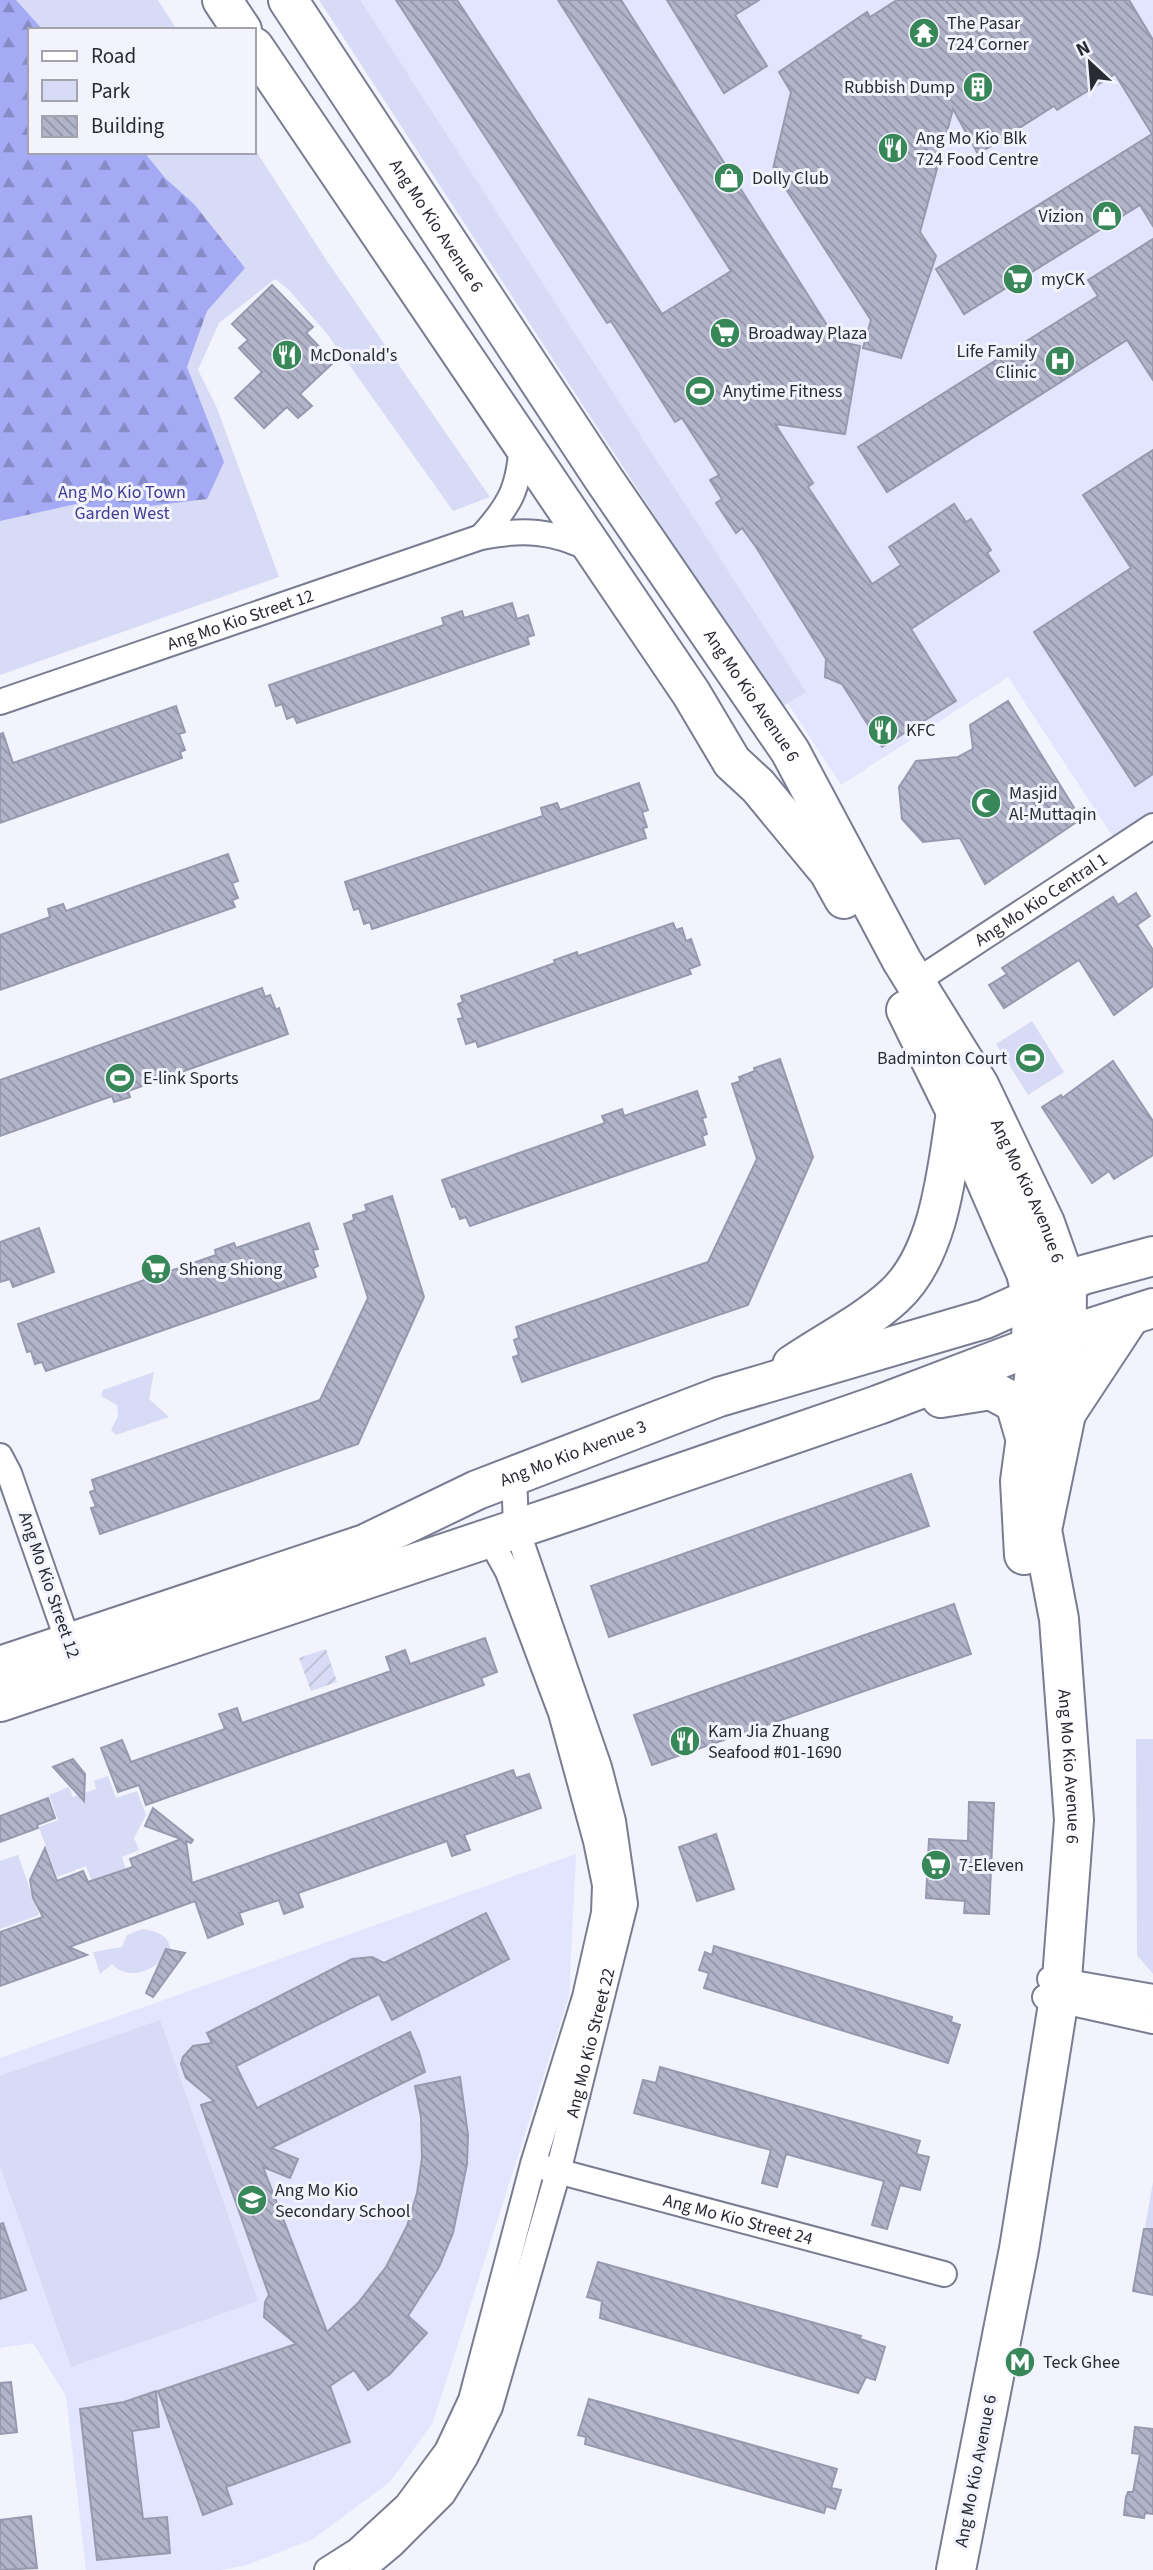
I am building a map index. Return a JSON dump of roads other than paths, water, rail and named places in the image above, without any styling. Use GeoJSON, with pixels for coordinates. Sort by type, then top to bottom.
{"type":"FeatureCollection","features":[{"type":"Feature","properties":{"kind":"main road"},"geometry":{"type":"LineString","coordinates":[[222,0],[241,28]]}},
{"type":"Feature","properties":{"kind":"main road","name":"Ang Mo Kio Avenue 6"},"geometry":{"type":"LineString","coordinates":[[288,0],[611,490],[790,751],[979,1085],[1045,1223],[1067,1285],[1066,1414],[1042,1530],[1059,1619],[1074,1820],[1019,2249],[956,2570]]}},
{"type":"Feature","properties":{"kind":"main road","name":"Ang Mo Kio Avenue 6"},"geometry":{"type":"LineString","coordinates":[[256,50],[691,693],[732,762],[758,786],[829,872],[902,1000],[956,1112],[1026,1273],[1032,1299],[1031,1347],[1035,1370],[1024,1434],[1020,1480],[1024,1552],[1041,1718],[1053,1780],[1054,1906],[1051,1988],[1014,2184],[960,2426],[947,2542],[941,2570]]}},
{"type":"Feature","properties":{"kind":"main road"},"geometry":{"type":"LineString","coordinates":[[758,1387],[894,1296],[915,1272],[927,1247],[944,1183],[956,1112]]}},
{"type":"Feature","properties":{"kind":"main road"},"geometry":{"type":"LineString","coordinates":[[1045,1223],[1059,1239],[1086,1252],[1153,1250]]}},
{"type":"Feature","properties":{"kind":"main road","name":"Ang Mo Kio Avenue 3"},"geometry":{"type":"LineString","coordinates":[[246,1602],[514,1475],[719,1397],[985,1319],[1067,1285],[1083,1275],[1153,1256]]}},
{"type":"Feature","properties":{"kind":"main road"},"geometry":{"type":"LineString","coordinates":[[1066,1414],[1142,1312]]}},
{"type":"Feature","properties":{"kind":"main road","name":"Ang Mo Kio Avenue 3"},"geometry":{"type":"LineString","coordinates":[[0,1702],[74,1659],[246,1602],[503,1533],[878,1405],[1031,1347],[1142,1312]]}},
{"type":"Feature","properties":{"kind":"main road"},"geometry":{"type":"LineString","coordinates":[[878,1405],[991,1390],[1015,1403],[1024,1434]]}},
{"type":"Feature","properties":{"kind":"main road","name":"Ang Mo Kio Avenue 3"},"geometry":{"type":"LineString","coordinates":[[0,1666],[74,1659]]}},
{"type":"Feature","properties":{"kind":"street"},"geometry":{"type":"LineString","coordinates":[[481,537],[496,520],[520,479],[522,443]]}},
{"type":"Feature","properties":{"kind":"street","name":"Ang Mo Kio Street 12"},"geometry":{"type":"LineString","coordinates":[[0,702],[481,537],[512,531],[555,535],[596,553]]}},
{"type":"Feature","properties":{"kind":"street","name":"Ang Mo Kio Central 1"},"geometry":{"type":"LineString","coordinates":[[918,976],[1153,826]]}},
{"type":"Feature","properties":{"kind":"street","name":"Ang Mo Kio Street 12"},"geometry":{"type":"LineString","coordinates":[[0,1456],[9,1473],[74,1659]]}},
{"type":"Feature","properties":{"kind":"street","name":"Ang Mo Kio Street 22"},"geometry":{"type":"LineString","coordinates":[[327,2570],[357,2552],[407,2505],[447,2451],[471,2400],[533,2164],[585,1997],[604,1913],[605,1885],[593,1825],[561,1713],[508,1572],[503,1533],[514,1475]]}},
{"type":"Feature","properties":{"kind":"street","name":"Ang Mo Kio Street 22"},"geometry":{"type":"LineString","coordinates":[[362,2570],[392,2545],[443,2494],[465,2458],[490,2407],[558,2172],[625,1904],[613,1821],[599,1767],[503,1533]]}},
{"type":"Feature","properties":{"kind":"street"},"geometry":{"type":"LineString","coordinates":[[1051,1988],[1153,1997]]}},
{"type":"Feature","properties":{"kind":"street"},"geometry":{"type":"LineString","coordinates":[[1051,1988],[1153,2021]]}},
{"type":"Feature","properties":{"kind":"street","name":"Ang Mo Kio Street 24"},"geometry":{"type":"LineString","coordinates":[[533,2164],[944,2274]]}},
{"type":"Feature","properties":{"kind":"place","name":"The Pasar 724 Corner"},"geometry":{"type":"Point","coordinates":[924,33]}},
{"type":"Feature","properties":{"kind":"place","name":"Rubbish Dump"},"geometry":{"type":"Point","coordinates":[978,87]}},
{"type":"Feature","properties":{"kind":"place","name":"Ang Mo Kio Blk 724 Food Centre"},"geometry":{"type":"Point","coordinates":[893,148]}},
{"type":"Feature","properties":{"kind":"place","name":"Dolly Club"},"geometry":{"type":"Point","coordinates":[729,178]}},
{"type":"Feature","properties":{"kind":"place","name":"Vizion"},"geometry":{"type":"Point","coordinates":[1107,216]}},
{"type":"Feature","properties":{"kind":"place","name":"myCK"},"geometry":{"type":"Point","coordinates":[1018,279]}},
{"type":"Feature","properties":{"kind":"place","name":"Broadway Plaza"},"geometry":{"type":"Point","coordinates":[725,333]}},
{"type":"Feature","properties":{"kind":"place","name":"McDonald's"},"geometry":{"type":"Point","coordinates":[287,355]}},
{"type":"Feature","properties":{"kind":"place","name":"Life Family Clinic"},"geometry":{"type":"Point","coordinates":[1060,361]}},
{"type":"Feature","properties":{"kind":"place","name":"Anytime Fitness"},"geometry":{"type":"Point","coordinates":[700,391]}},
{"type":"Feature","properties":{"kind":"place","name":"KFC"},"geometry":{"type":"Point","coordinates":[883,730]}},
{"type":"Feature","properties":{"kind":"place","name":"Masjid Al-Muttaqin"},"geometry":{"type":"Point","coordinates":[986,803]}},
{"type":"Feature","properties":{"kind":"place","name":"Badminton Court"},"geometry":{"type":"Point","coordinates":[1030,1058]}},
{"type":"Feature","properties":{"kind":"place","name":"E-link Sports"},"geometry":{"type":"Point","coordinates":[120,1078]}},
{"type":"Feature","properties":{"kind":"place","name":"Sheng Shiong"},"geometry":{"type":"Point","coordinates":[156,1269]}},
{"type":"Feature","properties":{"kind":"place","name":"Kam Jia Zhuang Seafood #01-1690"},"geometry":{"type":"Point","coordinates":[685,1741]}},
{"type":"Feature","properties":{"kind":"place","name":"7-Eleven"},"geometry":{"type":"Point","coordinates":[936,1865]}},
{"type":"Feature","properties":{"kind":"place","name":"Ang Mo Kio Secondary School"},"geometry":{"type":"Point","coordinates":[252,2200]}},
{"type":"Feature","properties":{"kind":"place","name":"Teck Ghee"},"geometry":{"type":"Point","coordinates":[1020,2362]}},
{"type":"Feature","properties":{"kind":"park label","name":"Ang Mo Kio Town Garden West"},"geometry":{"type":"Point","coordinates":[122,502]}}]}
